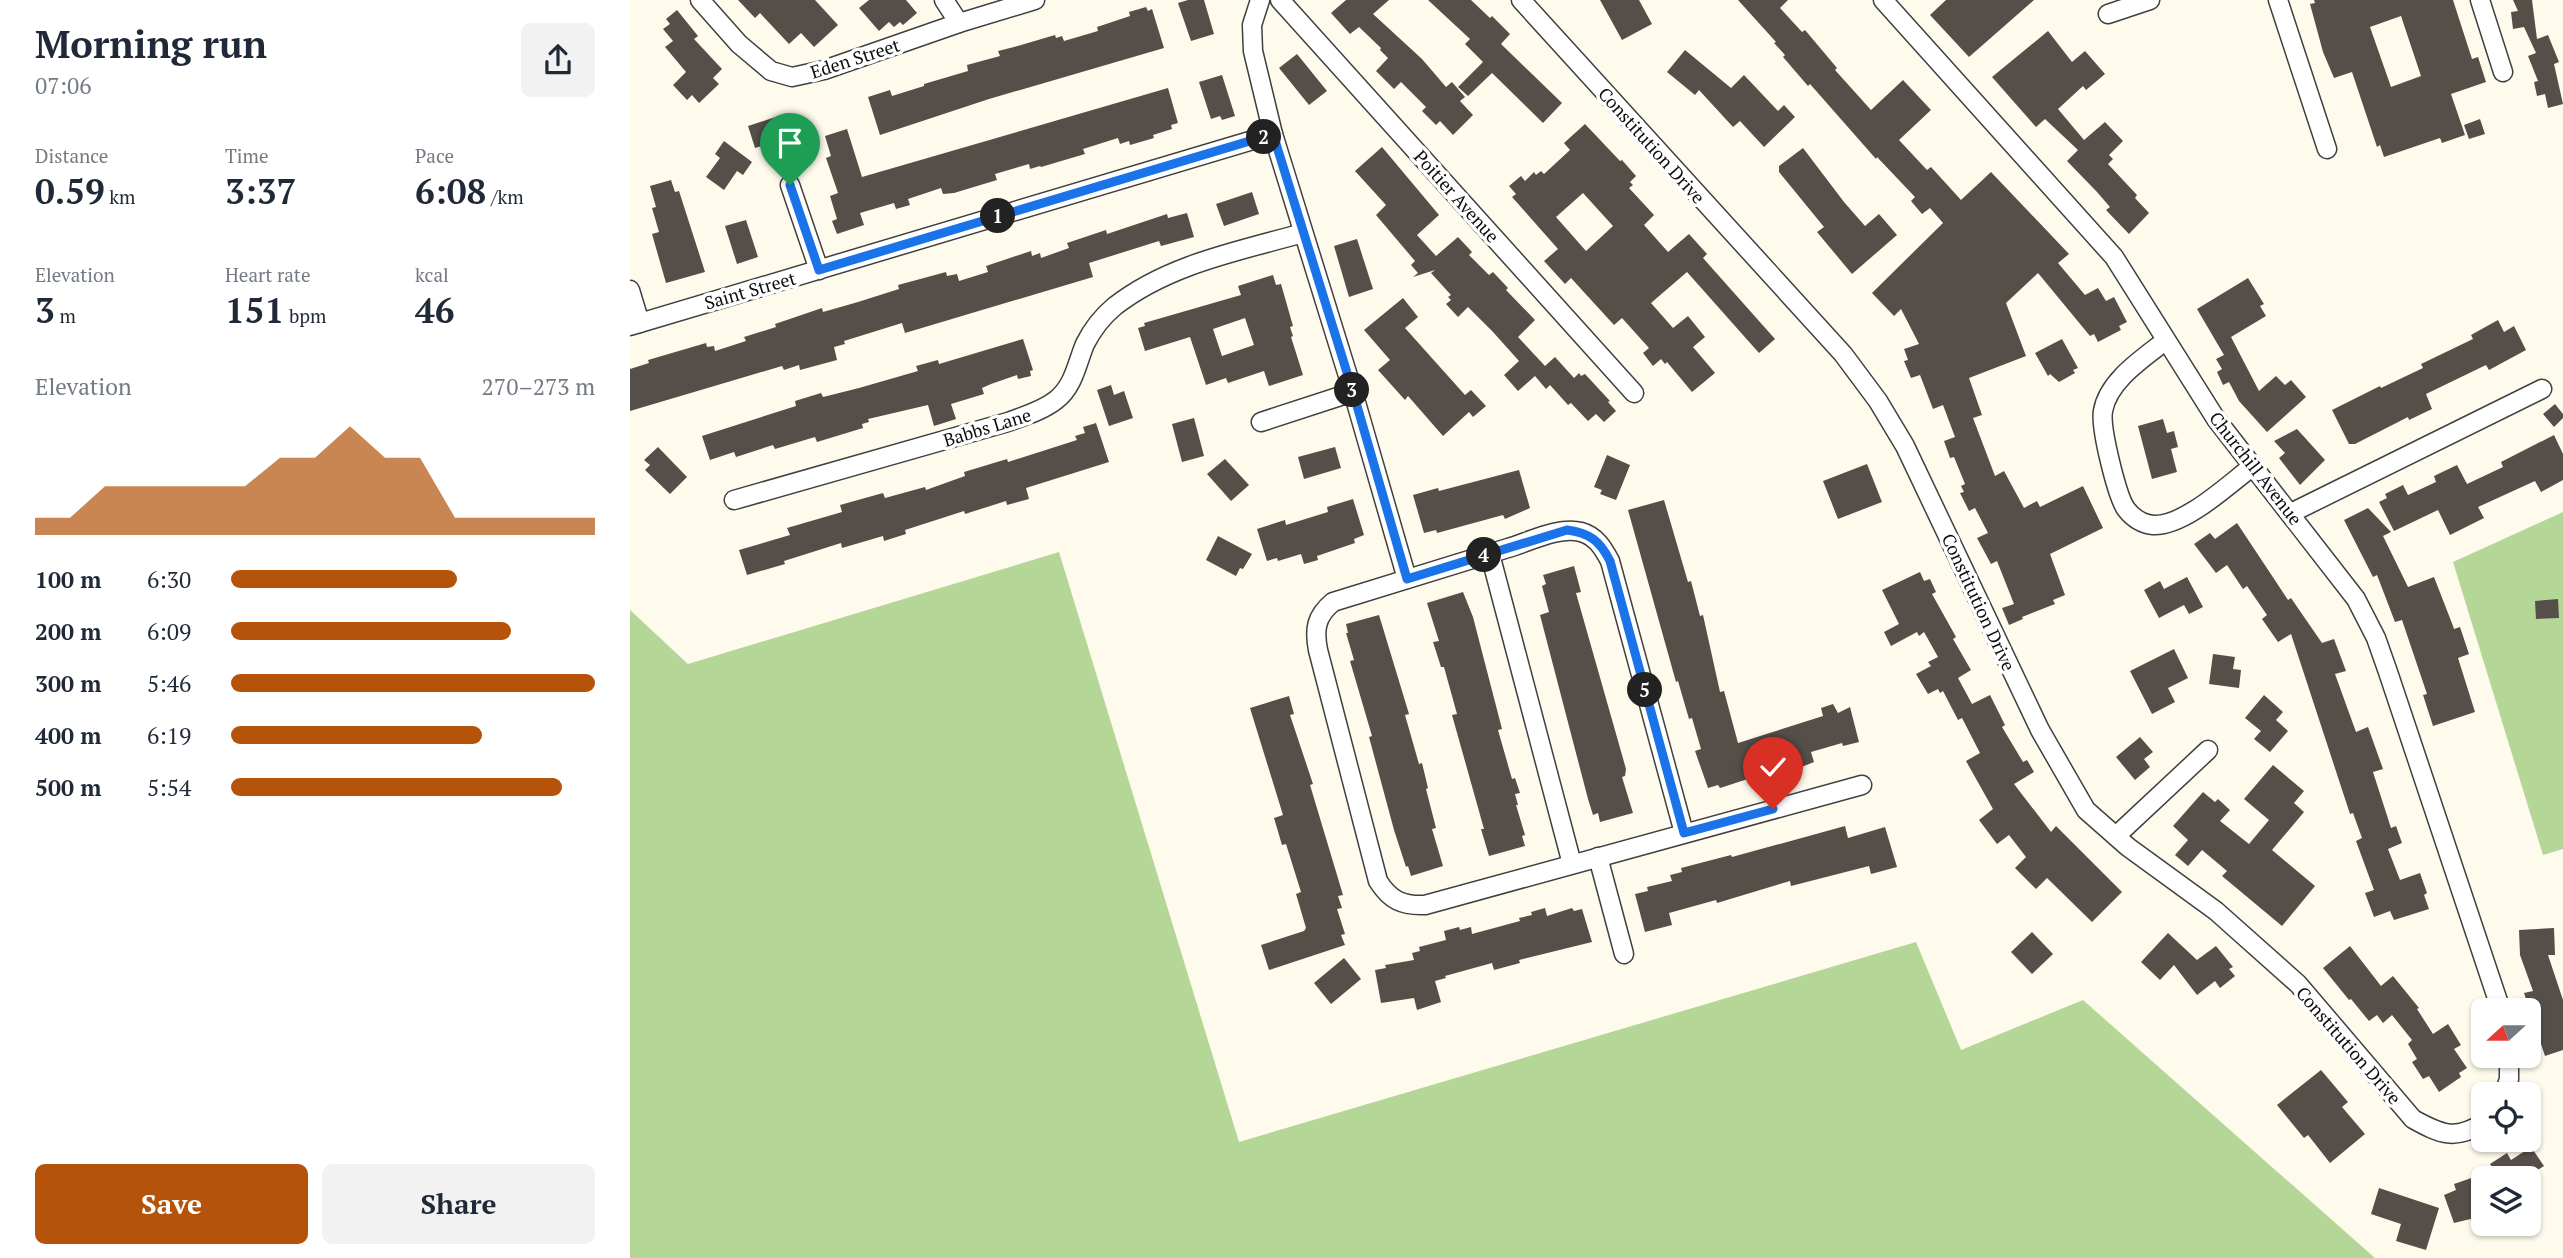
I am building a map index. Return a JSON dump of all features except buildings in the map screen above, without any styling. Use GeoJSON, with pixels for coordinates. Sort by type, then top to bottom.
{"type":"FeatureCollection","features":[{"type":"Feature","properties":{"kind":"street","name":"Eden Street"},"geometry":{"type":"LineString","coordinates":[[700,0],[739,44],[771,71],[792,77],[824,70],[959,23],[1035,0]]}},
{"type":"Feature","properties":{"kind":"street"},"geometry":{"type":"LineString","coordinates":[[944,0],[959,23]]}},
{"type":"Feature","properties":{"kind":"street"},"geometry":{"type":"LineString","coordinates":[[1260,0],[1252,25],[1253,51],[1273,134],[1353,392],[1407,579]]}},
{"type":"Feature","properties":{"kind":"street","name":"Poitier Avenue"},"geometry":{"type":"LineString","coordinates":[[1280,0],[1634,393]]}},
{"type":"Feature","properties":{"kind":"street","name":"Constitution Drive"},"geometry":{"type":"LineString","coordinates":[[1521,0],[1843,354],[1878,401],[1905,446],[2040,730],[2086,810],[2116,836],[2216,911],[2298,984],[2413,1119],[2438,1133],[2471,1131]]}},
{"type":"Feature","properties":{"kind":"street"},"geometry":{"type":"LineString","coordinates":[[2108,14],[2150,0]]}},
{"type":"Feature","properties":{"kind":"street"},"geometry":{"type":"LineString","coordinates":[[2278,0],[2327,149]]}},
{"type":"Feature","properties":{"kind":"street"},"geometry":{"type":"LineString","coordinates":[[2480,0],[2503,72]]}},
{"type":"Feature","properties":{"kind":"street","name":"Churchill Avenue"},"geometry":{"type":"LineString","coordinates":[[1891,3],[2114,257],[2216,419],[2356,599],[2376,638],[2497,998]]}},
{"type":"Feature","properties":{"kind":"street","name":"Saint Street"},"geometry":{"type":"LineString","coordinates":[[635,324],[1273,134]]}},
{"type":"Feature","properties":{"kind":"street"},"geometry":{"type":"LineString","coordinates":[[790,185],[819,270]]}},
{"type":"Feature","properties":{"kind":"street","name":"Babbs Lane"},"geometry":{"type":"LineString","coordinates":[[734,500],[1040,411],[1058,399],[1068,386],[1086,342],[1114,307],[1150,284],[1190,265],[1303,233]]}},
{"type":"Feature","properties":{"kind":"street"},"geometry":{"type":"LineString","coordinates":[[630,290],[635,324]]}},
{"type":"Feature","properties":{"kind":"street"},"geometry":{"type":"LineString","coordinates":[[2165,341],[2114,386],[2103,411],[2104,436],[2125,508],[2138,520],[2154,525],[2177,519],[2253,466]]}},
{"type":"Feature","properties":{"kind":"street"},"geometry":{"type":"LineString","coordinates":[[2291,513],[2542,389]]}},
{"type":"Feature","properties":{"kind":"street"},"geometry":{"type":"LineString","coordinates":[[1261,422],[1353,392]]}},
{"type":"Feature","properties":{"kind":"street"},"geometry":{"type":"LineString","coordinates":[[1684,833],[1610,561],[1602,545],[1592,537],[1567,530],[1333,602],[1323,610],[1314,633],[1378,881],[1386,894],[1409,906],[1425,905],[1862,785]]}},
{"type":"Feature","properties":{"kind":"street"},"geometry":{"type":"LineString","coordinates":[[1490,554],[1572,864]]}},
{"type":"Feature","properties":{"kind":"street"},"geometry":{"type":"LineString","coordinates":[[2116,836],[2208,750]]}},
{"type":"Feature","properties":{"kind":"street"},"geometry":{"type":"LineString","coordinates":[[1598,856],[1624,954]]}},
{"type":"Feature","properties":{"kind":"green space"},"geometry":{"type":"Polygon","coordinates":[[[2563,512],[2563,849],[2543,855],[2453,562],[2563,512]]]}},
{"type":"Feature","properties":{"kind":"green space"},"geometry":{"type":"Polygon","coordinates":[[[1059,552],[1239,1142],[1916,942],[1961,1050],[2083,1000],[2375,1258],[630,1258],[630,610],[688,664],[1059,552]]]}},
{"type":"Feature","properties":{"kind":"route"},"geometry":{"type":"LineString","coordinates":[[790,185],[819,270],[1273,134],[1353,392],[1407,579],[1567,530],[1592,537],[1602,545],[1610,561],[1684,833],[1773,809]]}}]}
